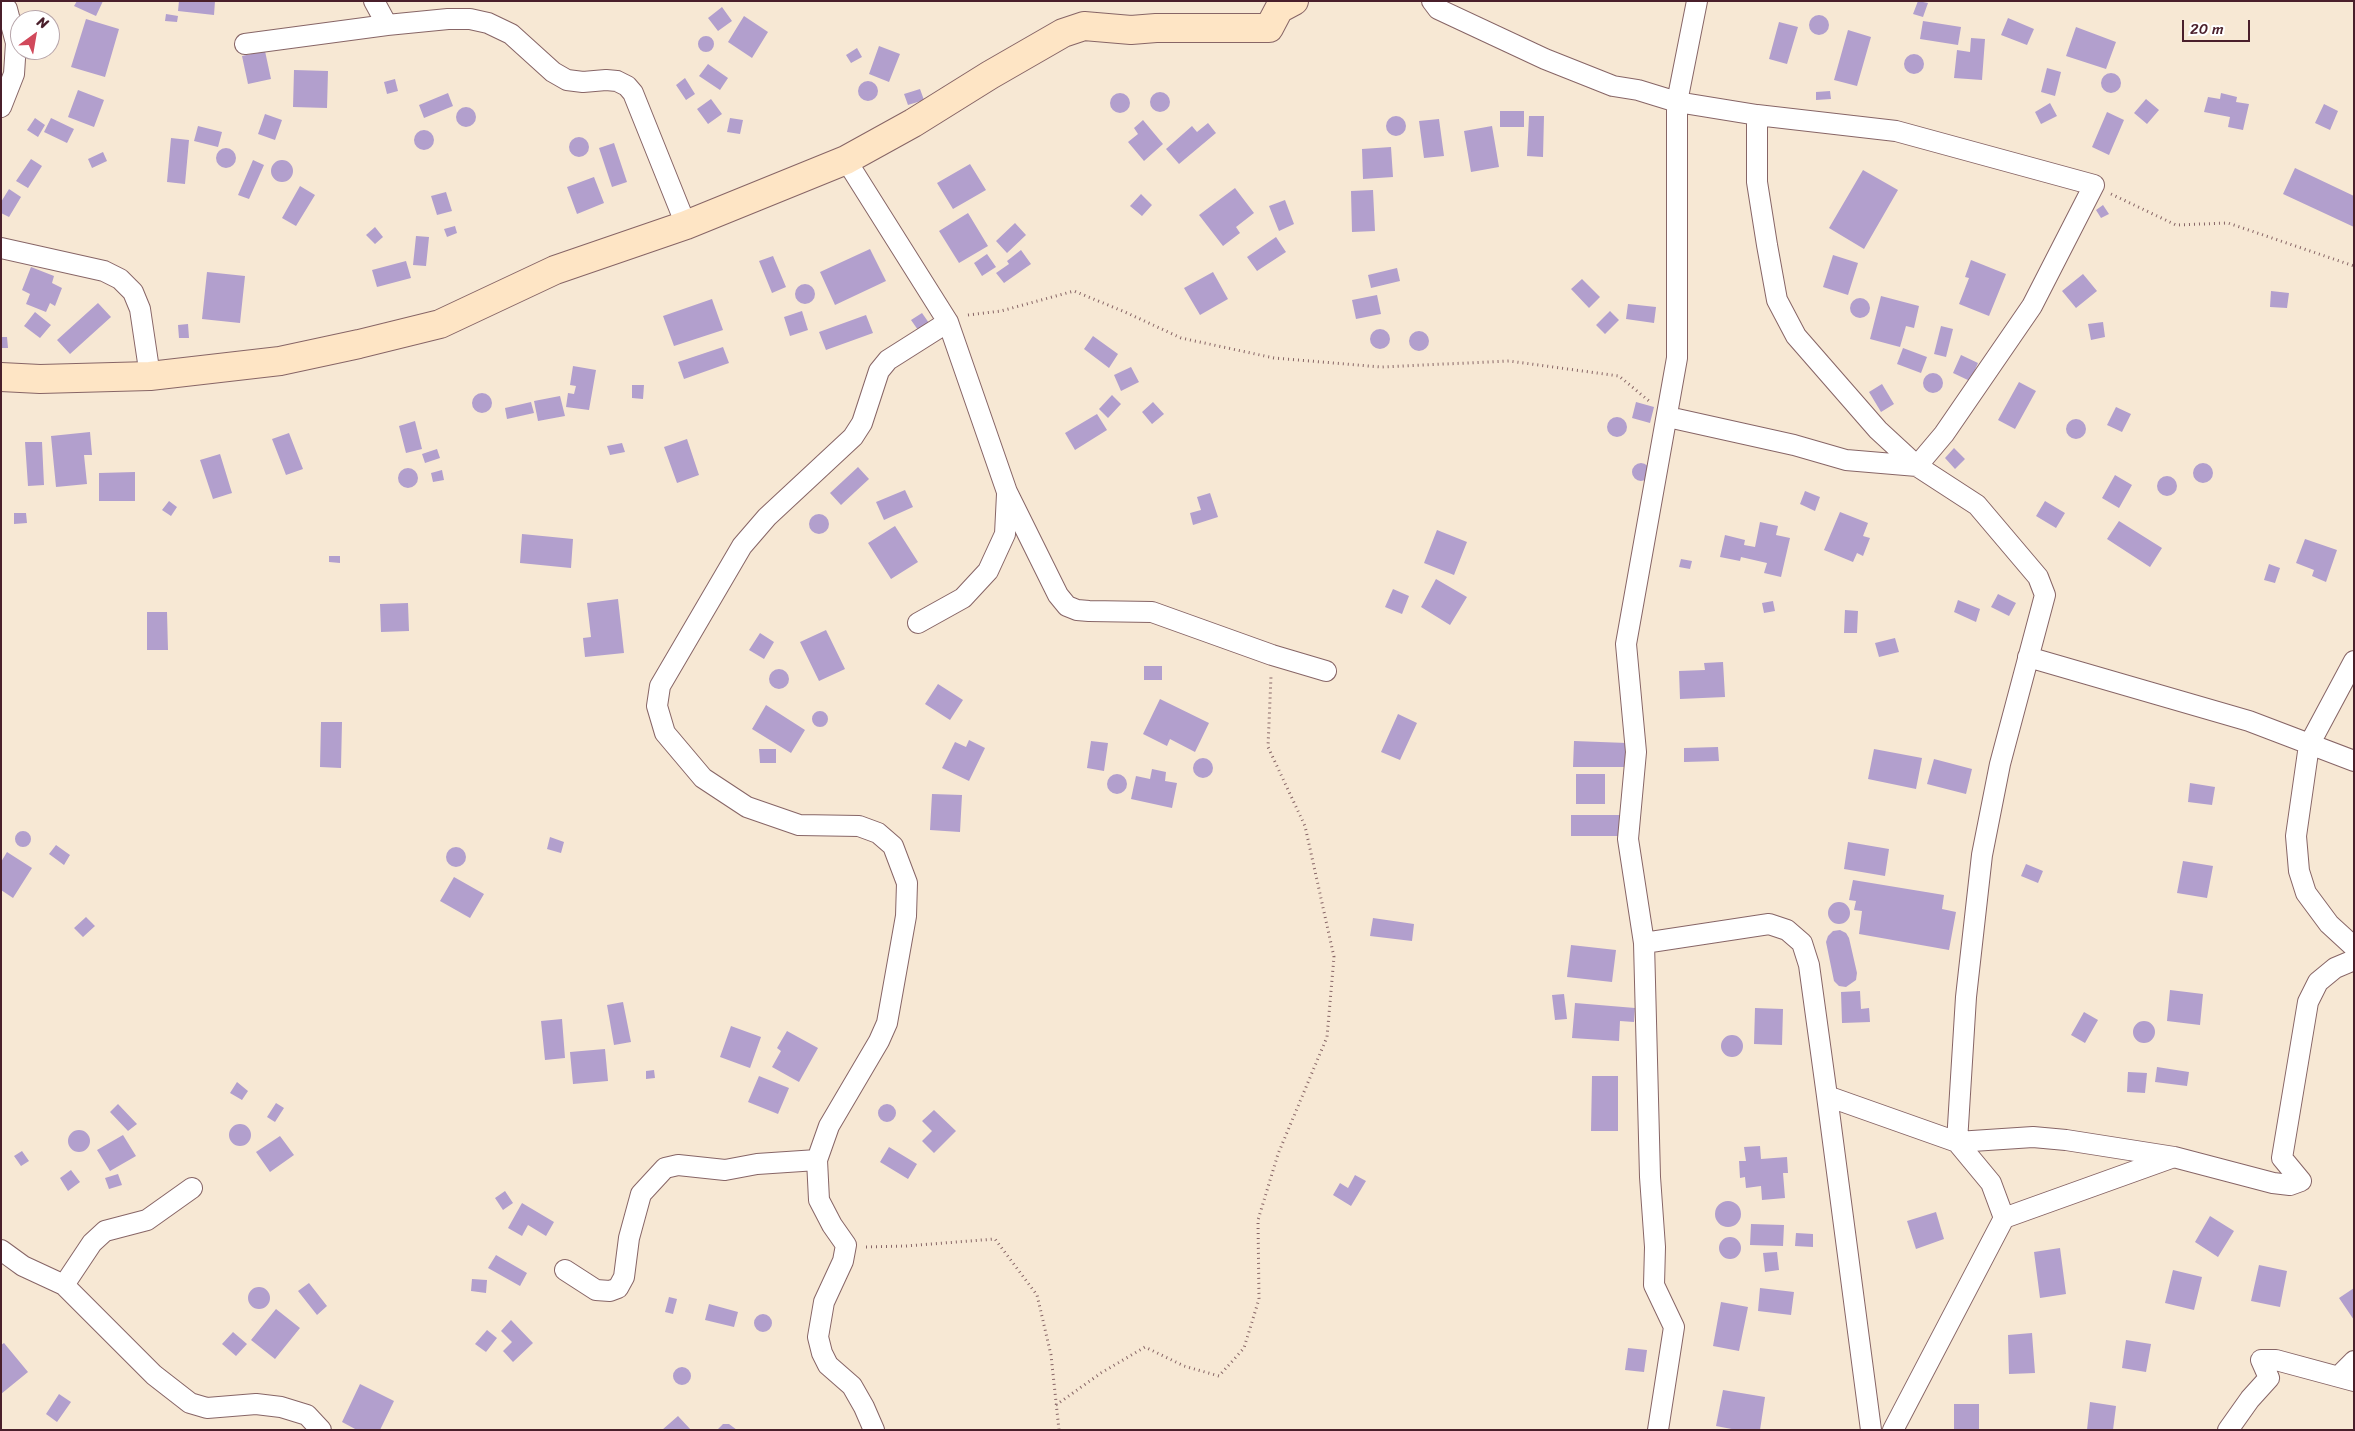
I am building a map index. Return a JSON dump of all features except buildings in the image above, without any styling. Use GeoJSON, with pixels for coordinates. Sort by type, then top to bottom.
{"type":"FeatureCollection","features":[{"type":"Feature","properties":{"kind":"street"},"geometry":{"type":"LineString","coordinates":[[374,1],[386,25]]}},
{"type":"Feature","properties":{"kind":"street"},"geometry":{"type":"LineString","coordinates":[[1,378],[40,379],[150,376],[280,361],[440,324],[555,270],[686,225],[846,160],[913,123],[990,75],[1063,33],[1084,26],[1131,30],[1156,28],[1269,28],[1279,9],[1294,1]]}},
{"type":"Feature","properties":{"kind":"street"},"geometry":{"type":"LineString","coordinates":[[1432,1],[1438,9],[1545,59],[1613,86],[1638,90],[1677,102],[1757,116],[1896,131],[2094,185],[2032,306],[1944,434],[1916,466]]}},
{"type":"Feature","properties":{"kind":"street"},"geometry":{"type":"LineString","coordinates":[[1658,1430],[1674,1326],[1654,1285],[1655,1247],[1650,1177],[1644,943],[1628,839],[1636,752],[1626,644],[1677,358],[1677,102],[1697,1]]}},
{"type":"Feature","properties":{"kind":"street"},"geometry":{"type":"LineString","coordinates":[[1,2],[7,9],[16,43],[14,74],[1,107]]}},
{"type":"Feature","properties":{"kind":"street"},"geometry":{"type":"LineString","coordinates":[[245,44],[386,25],[448,19],[470,19],[488,23],[510,34],[553,72],[567,80],[583,82],[617,81],[627,86],[633,92],[686,225]]}},
{"type":"Feature","properties":{"kind":"street"},"geometry":{"type":"LineString","coordinates":[[1757,116],[1757,182],[1777,300],[1796,336],[1878,430],[1916,466],[1977,505],[2038,577],[2045,595],[2000,764],[1982,855],[1966,997],[1957,1142],[1991,1182],[2004,1218]]}},
{"type":"Feature","properties":{"kind":"street"},"geometry":{"type":"LineString","coordinates":[[846,160],[948,322],[1007,492],[1058,595],[1067,606],[1083,611],[1152,612],[1272,655],[1326,671]]}},
{"type":"Feature","properties":{"kind":"street"},"geometry":{"type":"LineString","coordinates":[[1,248],[104,271],[120,279],[132,292],[140,309],[150,376]]}},
{"type":"Feature","properties":{"kind":"street"},"geometry":{"type":"LineString","coordinates":[[874,1430],[864,1406],[852,1386],[828,1365],[822,1353],[818,1337],[824,1302],[843,1261],[846,1245],[832,1225],[819,1200],[817,1160],[828,1126],[879,1041],[887,1023],[906,916],[907,883],[893,846],[878,833],[859,826],[799,825],[747,807],[703,778],[665,732],[658,706],[660,686],[742,546],[767,517],[853,437],[862,423],[879,371],[888,360],[948,322]]}},
{"type":"Feature","properties":{"kind":"street"},"geometry":{"type":"LineString","coordinates":[[1668,417],[1794,445],[1846,460],[1916,466]]}},
{"type":"Feature","properties":{"kind":"street"},"geometry":{"type":"LineString","coordinates":[[918,623],[963,598],[988,571],[1005,534],[1007,492]]}},
{"type":"Feature","properties":{"kind":"street"},"geometry":{"type":"LineString","coordinates":[[2028,657],[2249,721],[2354,761]]}},
{"type":"Feature","properties":{"kind":"street"},"geometry":{"type":"LineString","coordinates":[[2354,661],[2310,745],[2296,836],[2299,871],[2306,893],[2329,924],[2354,946]]}},
{"type":"Feature","properties":{"kind":"street"},"geometry":{"type":"LineString","coordinates":[[1644,943],[1769,924],[1788,930],[1802,943],[1808,965],[1827,1096],[1871,1430]]}},
{"type":"Feature","properties":{"kind":"street"},"geometry":{"type":"LineString","coordinates":[[1827,1096],[1957,1142],[2033,1137],[2066,1140],[2174,1158],[2290,1186],[2301,1181],[2282,1158],[2308,1002],[2318,982],[2335,968],[2354,960]]}},
{"type":"Feature","properties":{"kind":"street"},"geometry":{"type":"LineString","coordinates":[[1894,1430],[2004,1218],[2174,1158]]}},
{"type":"Feature","properties":{"kind":"street"},"geometry":{"type":"LineString","coordinates":[[564,1270],[596,1290],[610,1291],[618,1288],[624,1278],[629,1238],[641,1194],[665,1168],[678,1166],[725,1170],[757,1164],[817,1160]]}},
{"type":"Feature","properties":{"kind":"street"},"geometry":{"type":"LineString","coordinates":[[64,1285],[92,1243],[105,1232],[147,1220],[192,1188]]}},
{"type":"Feature","properties":{"kind":"street"},"geometry":{"type":"LineString","coordinates":[[1,1250],[23,1266],[64,1285],[154,1375],[190,1403],[207,1408],[256,1404],[281,1407],[307,1415],[321,1430]]}},
{"type":"Feature","properties":{"kind":"street"},"geometry":{"type":"LineString","coordinates":[[2228,1430],[2250,1399],[2269,1378],[2261,1360],[2276,1360],[2346,1379],[2354,1361]]}},
{"type":"Feature","properties":{"kind":"path"},"geometry":{"type":"LineString","coordinates":[[2094,185],[2176,225],[2228,223],[2354,266]]}},
{"type":"Feature","properties":{"kind":"path"},"geometry":{"type":"LineString","coordinates":[[948,322],[955,316],[1001,311],[1074,291],[1181,338],[1274,358],[1381,367],[1509,361],[1619,376],[1668,417]]}},
{"type":"Feature","properties":{"kind":"path"},"geometry":{"type":"LineString","coordinates":[[1056,1405],[1101,1373],[1145,1347],[1184,1366],[1219,1376],[1244,1348],[1259,1299],[1258,1220],[1278,1154],[1327,1037],[1334,957],[1305,826],[1268,747],[1272,655]]}},
{"type":"Feature","properties":{"kind":"path"},"geometry":{"type":"LineString","coordinates":[[846,1245],[906,1246],[995,1239],[1037,1295],[1051,1354],[1059,1430]]}}]}
